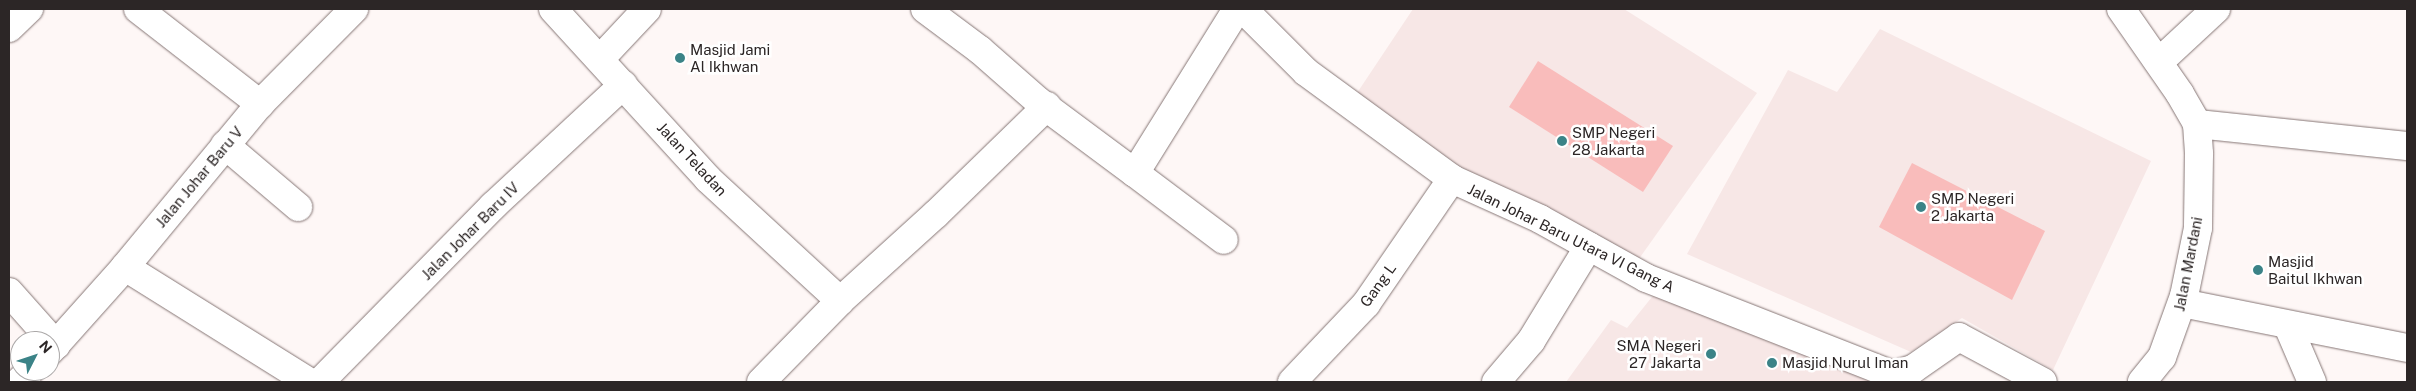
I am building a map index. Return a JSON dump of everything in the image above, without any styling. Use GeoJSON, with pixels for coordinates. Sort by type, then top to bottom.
{"type":"FeatureCollection","features":[{"type":"Feature","properties":{"kind":"street"},"geometry":{"type":"LineString","coordinates":[[9,28],[28,9]]}},
{"type":"Feature","properties":{"kind":"street"},"geometry":{"type":"LineString","coordinates":[[138,9],[260,104]]}},
{"type":"Feature","properties":{"kind":"street","name":"Jalan Johar Baru V"},"geometry":{"type":"LineString","coordinates":[[60,340],[125,267],[260,104],[354,9]]}},
{"type":"Feature","properties":{"kind":"street","name":"Jalan Teladan"},"geometry":{"type":"LineString","coordinates":[[553,9],[600,58],[708,179],[840,301]]}},
{"type":"Feature","properties":{"kind":"street"},"geometry":{"type":"LineString","coordinates":[[600,58],[647,9]]}},
{"type":"Feature","properties":{"kind":"street"},"geometry":{"type":"LineString","coordinates":[[925,9],[1047,106],[1224,240]]}},
{"type":"Feature","properties":{"kind":"street"},"geometry":{"type":"LineString","coordinates":[[1135,173],[1237,9]]}},
{"type":"Feature","properties":{"kind":"street","name":"Jalan Johar Baru Utara VI Gang A"},"geometry":{"type":"LineString","coordinates":[[1243,9],[1306,72],[1452,179],[1540,219],[1646,278],[1893,375],[1913,369],[1959,337],[2043,382]]}},
{"type":"Feature","properties":{"kind":"street","name":"Jalan Mardani"},"geometry":{"type":"LineString","coordinates":[[2121,9],[2159,62],[2197,124],[2200,186],[2198,228],[2182,303],[2162,358],[2142,382]]}},
{"type":"Feature","properties":{"kind":"street"},"geometry":{"type":"LineString","coordinates":[[2159,62],[2216,9]]}},
{"type":"Feature","properties":{"kind":"street","name":"Jalan Johar Baru IV"},"geometry":{"type":"LineString","coordinates":[[320,382],[494,206],[623,85]]}},
{"type":"Feature","properties":{"kind":"street"},"geometry":{"type":"LineString","coordinates":[[761,382],[840,301],[936,214],[1047,106]]}},
{"type":"Feature","properties":{"kind":"street"},"geometry":{"type":"LineString","coordinates":[[2197,124],[2407,146]]}},
{"type":"Feature","properties":{"kind":"street"},"geometry":{"type":"LineString","coordinates":[[225,145],[298,207]]}},
{"type":"Feature","properties":{"kind":"street","name":"Gang L"},"geometry":{"type":"LineString","coordinates":[[1292,382],[1366,304],[1452,179]]}},
{"type":"Feature","properties":{"kind":"street"},"geometry":{"type":"LineString","coordinates":[[1496,382],[1532,341],[1589,246]]}},
{"type":"Feature","properties":{"kind":"street"},"geometry":{"type":"LineString","coordinates":[[125,267],[309,382]]}},
{"type":"Feature","properties":{"kind":"street"},"geometry":{"type":"LineString","coordinates":[[9,292],[40,331]]}},
{"type":"Feature","properties":{"kind":"street"},"geometry":{"type":"LineString","coordinates":[[2182,303],[2204,305],[2288,326],[2407,348]]}},
{"type":"Feature","properties":{"kind":"street"},"geometry":{"type":"LineString","coordinates":[[2288,326],[2312,382]]}},
{"type":"Feature","properties":{"kind":"shaded area","name":"SMP Negeri 28 Jakarta"},"geometry":{"type":"Polygon","coordinates":[[[1413,9],[1624,9],[1757,93],[1631,270],[1550,225],[1351,102],[1413,9]]]}},
{"type":"Feature","properties":{"kind":"shaded area","name":"SMP Negeri 2 Jakarta"},"geometry":{"type":"Polygon","coordinates":[[[1880,29],[2151,161],[2053,370],[1962,318],[1911,352],[1687,254],[1788,70],[1837,92],[1880,29]]]}},
{"type":"Feature","properties":{"kind":"shaded area"},"geometry":{"type":"Polygon","coordinates":[[[1538,61],[1673,146],[1643,192],[1509,107],[1538,61]]]}},
{"type":"Feature","properties":{"kind":"shaded area"},"geometry":{"type":"Polygon","coordinates":[[[1912,163],[2045,231],[2012,300],[1879,227],[1912,163]]]}},
{"type":"Feature","properties":{"kind":"shaded area","name":"SMA Negeri 27 Jakarta"},"geometry":{"type":"Polygon","coordinates":[[[1664,282],[1880,382],[1566,382],[1611,320],[1627,328],[1664,282]]]}},
{"type":"Feature","properties":{"kind":"place","name":"Masjid Jami Al Ikhwan"},"geometry":{"type":"Point","coordinates":[680,58]}},
{"type":"Feature","properties":{"kind":"place","name":"SMP Negeri 28 Jakarta"},"geometry":{"type":"Point","coordinates":[1562,141]}},
{"type":"Feature","properties":{"kind":"place","name":"SMP Negeri 2 Jakarta"},"geometry":{"type":"Point","coordinates":[1921,207]}},
{"type":"Feature","properties":{"kind":"place","name":"Masjid Baitul Ikhwan"},"geometry":{"type":"Point","coordinates":[2258,270]}},
{"type":"Feature","properties":{"kind":"place","name":"SMA Negeri 27 Jakarta"},"geometry":{"type":"Point","coordinates":[1711,354]}},
{"type":"Feature","properties":{"kind":"place","name":"Masjid Nurul Iman"},"geometry":{"type":"Point","coordinates":[1772,363]}}]}
